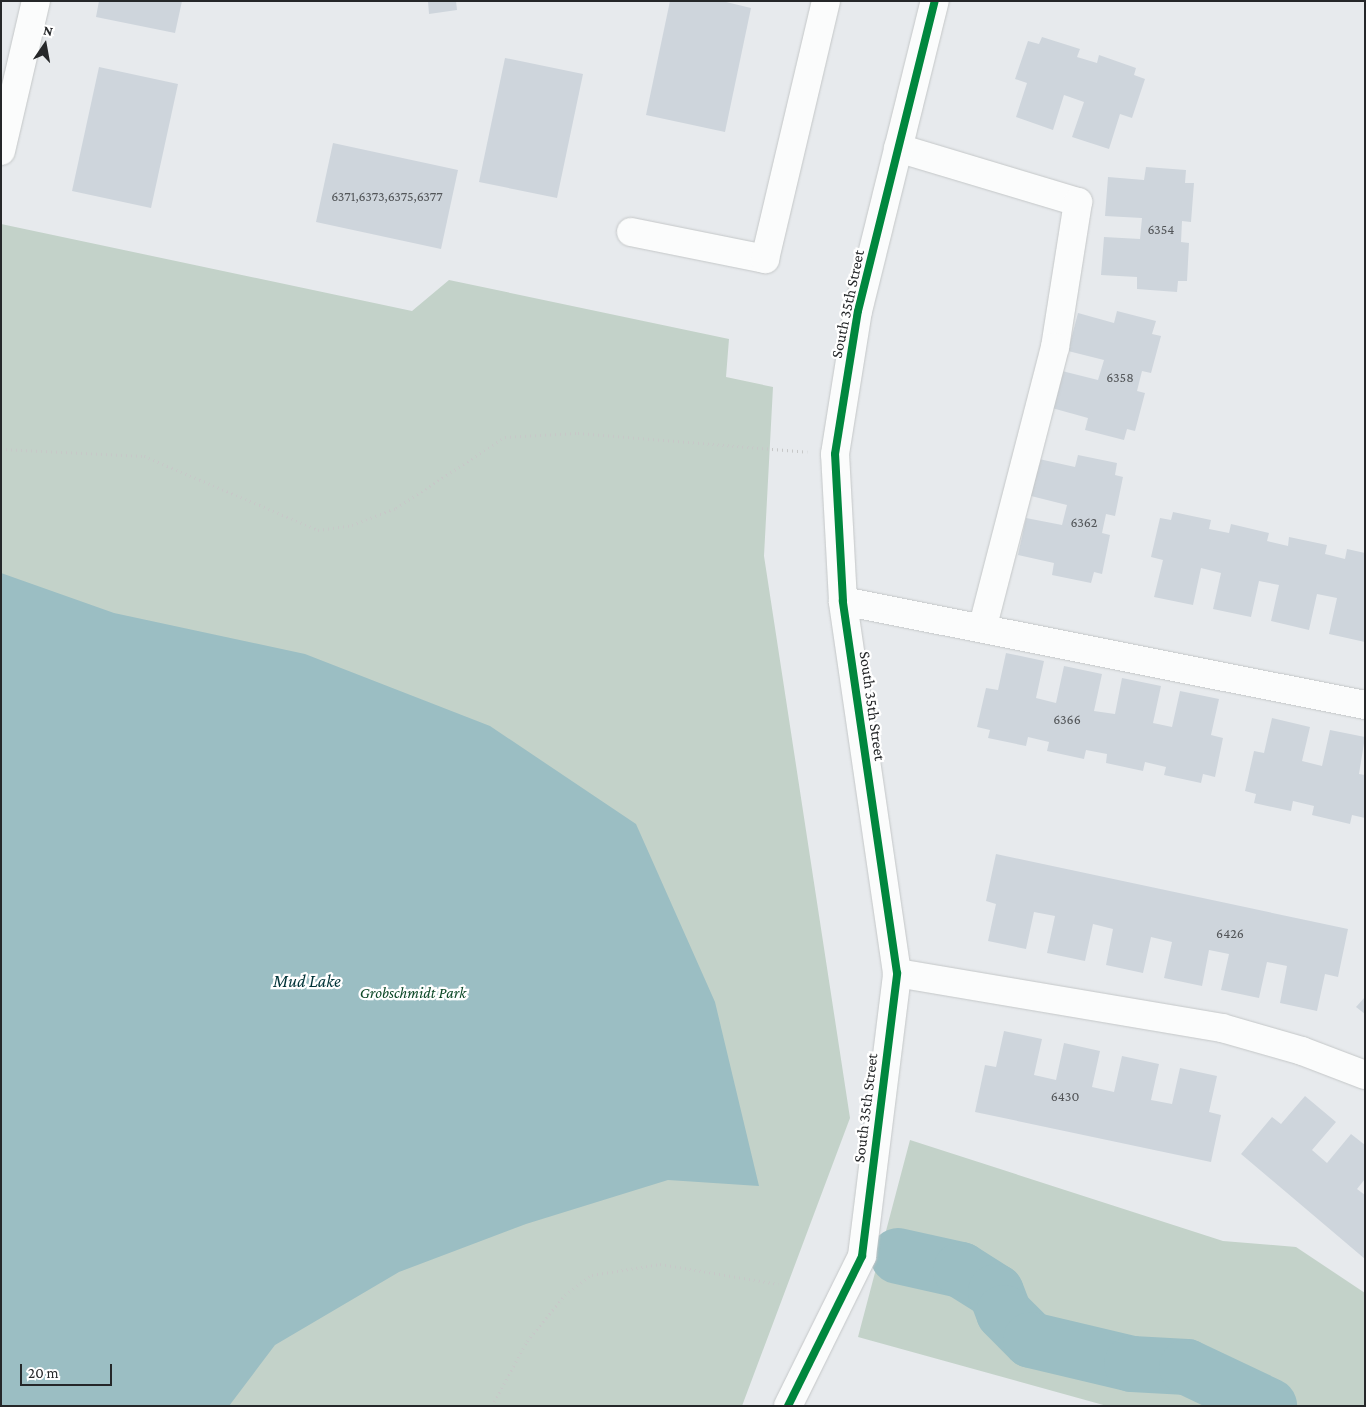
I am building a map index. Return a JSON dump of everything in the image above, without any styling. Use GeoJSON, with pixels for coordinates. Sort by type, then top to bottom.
{"type":"FeatureCollection","features":[{"type":"Feature","properties":{"kind":"street"},"geometry":{"type":"LineString","coordinates":[[1,151],[36,1]]}},
{"type":"Feature","properties":{"kind":"street"},"geometry":{"type":"LineString","coordinates":[[631,232],[765,259],[826,1]]}},
{"type":"Feature","properties":{"kind":"street","name":"South 35th Street"},"geometry":{"type":"LineString","coordinates":[[788,1406],[862,1256],[897,973],[843,601],[835,454],[858,311],[935,1]]}},
{"type":"Feature","properties":{"kind":"street"},"geometry":{"type":"LineString","coordinates":[[898,148],[1078,202],[1055,347],[983,626]]}},
{"type":"Feature","properties":{"kind":"street"},"geometry":{"type":"LineString","coordinates":[[843,601],[983,626],[1365,705]]}},
{"type":"Feature","properties":{"kind":"street"},"geometry":{"type":"LineString","coordinates":[[897,973],[1222,1028],[1302,1051],[1365,1075]]}},
{"type":"Feature","properties":{"kind":"path"},"geometry":{"type":"LineString","coordinates":[[1,449],[144,456],[318,530],[352,525],[396,508],[505,437],[578,433],[835,454]]}},
{"type":"Feature","properties":{"kind":"path"},"geometry":{"type":"LineString","coordinates":[[492,1406],[527,1341],[565,1295],[592,1275],[660,1264],[778,1284]]}},
{"type":"Feature","properties":{"kind":"green space","name":"Grobschmidt Park"},"geometry":{"type":"Polygon","coordinates":[[[1,224],[412,311],[449,280],[729,339],[726,377],[773,387],[764,556],[850,1118],[742,1406],[1,1406],[1,224]]]}},
{"type":"Feature","properties":{"kind":"green space"},"geometry":{"type":"Polygon","coordinates":[[[910,1140],[1223,1241],[1296,1247],[1365,1293],[1365,1406],[1107,1406],[858,1337],[910,1140]]]}},
{"type":"Feature","properties":{"kind":"water","name":"Mud Lake"},"geometry":{"type":"Polygon","coordinates":[[[1,573],[114,613],[305,654],[490,726],[636,824],[715,1002],[759,1186],[668,1180],[526,1224],[399,1272],[275,1345],[229,1406],[1,1406],[1,573]]]}},
{"type":"Feature","properties":{"kind":"building"},"geometry":{"type":"Polygon","coordinates":[[[99,1],[182,1],[175,33],[96,17],[99,1]]]}},
{"type":"Feature","properties":{"kind":"building"},"geometry":{"type":"Polygon","coordinates":[[[428,1],[456,1],[457,10],[429,14],[428,1]]]}},
{"type":"Feature","properties":{"kind":"building"},"geometry":{"type":"Polygon","coordinates":[[[670,1],[722,1],[751,8],[725,132],[646,115],[670,1]]]}},
{"type":"Feature","properties":{"kind":"building"},"geometry":{"type":"Polygon","coordinates":[[[1042,37],[1080,49],[1077,57],[1097,63],[1099,55],[1136,68],[1134,75],[1145,79],[1132,118],[1120,114],[1109,149],[1072,137],[1084,102],[1064,95],[1053,130],[1016,117],[1027,83],[1015,79],[1028,41],[1039,44],[1042,37]]]}},
{"type":"Feature","properties":{"kind":"building"},"geometry":{"type":"Polygon","coordinates":[[[505,58],[583,74],[557,198],[479,182],[505,58]]]}},
{"type":"Feature","properties":{"kind":"building"},"geometry":{"type":"Polygon","coordinates":[[[99,67],[178,84],[151,208],[72,191],[99,67]]]}},
{"type":"Feature","properties":{"kind":"building"},"geometry":{"type":"Polygon","coordinates":[[[333,143],[458,170],[441,249],[316,222],[333,143]]]}},
{"type":"Feature","properties":{"kind":"building"},"geometry":{"type":"Polygon","coordinates":[[[1146,167],[1186,170],[1185,183],[1194,183],[1191,222],[1182,221],[1181,242],[1189,243],[1187,281],[1178,281],[1177,292],[1137,289],[1137,277],[1101,275],[1104,237],[1140,239],[1142,218],[1105,216],[1108,177],[1144,180],[1146,167]]]}},
{"type":"Feature","properties":{"kind":"building"},"geometry":{"type":"Polygon","coordinates":[[[1117,311],[1156,321],[1152,334],[1161,336],[1151,373],[1142,371],[1137,391],[1145,393],[1135,431],[1127,429],[1124,440],[1085,430],[1088,418],[1052,408],[1062,371],[1098,380],[1104,360],[1068,351],[1078,313],[1114,323],[1117,311]]]}},
{"type":"Feature","properties":{"kind":"building"},"geometry":{"type":"Polygon","coordinates":[[[1078,455],[1117,463],[1115,475],[1123,477],[1115,516],[1106,514],[1102,533],[1110,535],[1102,574],[1094,572],[1091,583],[1052,575],[1054,563],[1018,555],[1026,518],[1062,525],[1067,505],[1031,496],[1039,459],[1075,467],[1078,455]]]}},
{"type":"Feature","properties":{"kind":"building"},"geometry":{"type":"Polygon","coordinates":[[[1173,512],[1211,520],[1209,529],[1229,533],[1231,524],[1269,533],[1267,541],[1288,546],[1289,537],[1327,545],[1325,554],[1345,559],[1347,549],[1365,553],[1365,642],[1329,634],[1337,598],[1317,594],[1309,630],[1271,621],[1279,585],[1259,581],[1251,617],[1213,609],[1221,573],[1201,568],[1193,605],[1154,597],[1163,560],[1151,557],[1160,518],[1171,520],[1173,512]]]}},
{"type":"Feature","properties":{"kind":"building"},"geometry":{"type":"Polygon","coordinates":[[[1006,653],[1044,661],[1036,698],[1056,703],[1064,666],[1102,674],[1094,711],[1115,714],[1122,678],[1161,686],[1153,723],[1172,727],[1180,691],[1219,699],[1211,735],[1223,738],[1215,777],[1203,774],[1201,783],[1164,775],[1166,767],[1145,762],[1143,771],[1106,763],[1107,754],[1086,750],[1084,759],[1047,751],[1049,742],[1028,737],[1026,746],[988,738],[990,730],[977,727],[986,688],[998,690],[1006,653]]]}},
{"type":"Feature","properties":{"kind":"building"},"geometry":{"type":"Polygon","coordinates":[[[1272,718],[1310,727],[1302,761],[1322,766],[1330,730],[1365,737],[1359,774],[1365,775],[1365,818],[1352,815],[1350,824],[1312,815],[1314,806],[1293,801],[1291,811],[1254,803],[1256,794],[1245,791],[1254,751],[1264,753],[1272,718]]]}},
{"type":"Feature","properties":{"kind":"building"},"geometry":{"type":"Polygon","coordinates":[[[996,854],[1348,929],[1338,977],[1325,974],[1317,1011],[1280,1003],[1287,966],[1267,962],[1259,998],[1221,990],[1229,954],[1209,950],[1202,986],[1164,978],[1172,942],[1151,937],[1143,973],[1106,965],[1113,929],[1093,924],[1085,961],[1047,953],[1055,916],[1034,912],[1026,949],[988,941],[996,904],[986,901],[996,854]]]}},
{"type":"Feature","properties":{"kind":"building"},"geometry":{"type":"Polygon","coordinates":[[[1365,997],[1365,1014],[1356,1007],[1365,997]]]}},
{"type":"Feature","properties":{"kind":"building"},"geometry":{"type":"Polygon","coordinates":[[[1004,1031],[1042,1039],[1034,1075],[1056,1080],[1064,1043],[1100,1051],[1092,1087],[1114,1092],[1122,1056],[1159,1064],[1151,1100],[1172,1104],[1180,1068],[1217,1076],[1209,1112],[1221,1115],[1211,1162],[975,1112],[985,1065],[996,1067],[1004,1031]]]}},
{"type":"Feature","properties":{"kind":"building"},"geometry":{"type":"Polygon","coordinates":[[[1305,1096],[1336,1122],[1312,1150],[1327,1163],[1351,1134],[1365,1145],[1365,1179],[1357,1189],[1365,1195],[1365,1259],[1241,1154],[1272,1117],[1281,1124],[1305,1096]]]}},
{"type":"Feature","properties":{"kind":"waterway"},"geometry":{"type":"LineString","coordinates":[[898,1256],[961,1270],[996,1292],[1004,1313],[1031,1340],[1132,1364],[1187,1367],[1269,1406]]}},
{"type":"Feature","properties":{"kind":"cycle path"},"geometry":{"type":"LineString","coordinates":[[788,1406],[862,1256],[897,973],[843,601],[835,454],[858,311],[935,1]]}}]}
